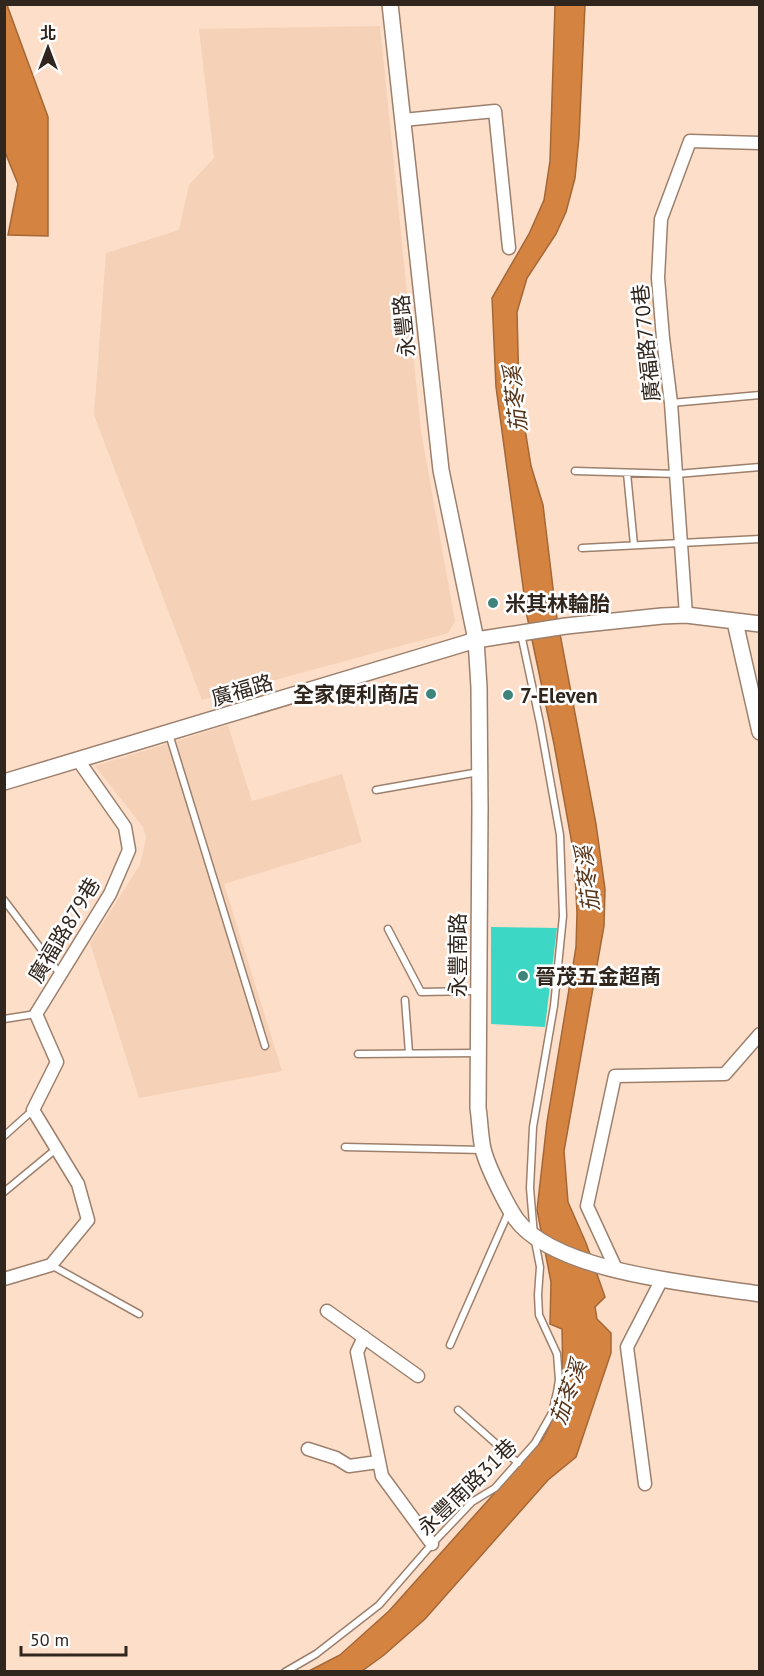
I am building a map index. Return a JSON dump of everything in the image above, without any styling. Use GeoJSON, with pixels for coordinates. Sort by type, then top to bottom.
{"type":"FeatureCollection","features":[{"type":"Feature","properties":{"kind":"street","name":"永豐路"},"geometry":{"type":"LineString","coordinates":[[390,4],[441,470],[476,640]]}},
{"type":"Feature","properties":{"kind":"street"},"geometry":{"type":"LineString","coordinates":[[403,120],[495,111],[509,248]]}},
{"type":"Feature","properties":{"kind":"street","name":"廣福路770巷"},"geometry":{"type":"LineString","coordinates":[[686,615],[671,403],[658,278],[661,219],[690,141],[759,143]]}},
{"type":"Feature","properties":{"kind":"street"},"geometry":{"type":"LineString","coordinates":[[686,615],[759,624]]}},
{"type":"Feature","properties":{"kind":"street","name":"廣福路"},"geometry":{"type":"LineString","coordinates":[[4,782],[476,640],[566,626],[686,615]]}},
{"type":"Feature","properties":{"kind":"street"},"geometry":{"type":"LineString","coordinates":[[735,622],[759,732]]}},
{"type":"Feature","properties":{"kind":"street","name":"永豐南路"},"geometry":{"type":"LineString","coordinates":[[476,640],[480,771],[478,1108],[483,1150],[516,1219],[534,1236],[550,1246],[617,1271]]}},
{"type":"Feature","properties":{"kind":"street","name":"廣福路879巷"},"geometry":{"type":"LineString","coordinates":[[33,1110],[57,1062],[36,1014],[110,894],[129,850],[125,827],[78,760]]}},
{"type":"Feature","properties":{"kind":"street"},"geometry":{"type":"LineString","coordinates":[[759,1034],[725,1074],[615,1076],[587,1206],[617,1271],[759,1294]]}},
{"type":"Feature","properties":{"kind":"street"},"geometry":{"type":"LineString","coordinates":[[4,1279],[51,1264],[88,1220],[78,1184],[33,1110]]}},
{"type":"Feature","properties":{"kind":"street"},"geometry":{"type":"LineString","coordinates":[[645,1484],[627,1347],[662,1279]]}},
{"type":"Feature","properties":{"kind":"street"},"geometry":{"type":"LineString","coordinates":[[327,1311],[418,1376]]}},
{"type":"Feature","properties":{"kind":"street"},"geometry":{"type":"LineString","coordinates":[[364,1337],[357,1352],[382,1476],[432,1544]]}},
{"type":"Feature","properties":{"kind":"street"},"geometry":{"type":"LineString","coordinates":[[308,1449],[336,1458],[350,1466],[378,1462]]}},
{"type":"Feature","properties":{"kind":"lane"},"geometry":{"type":"LineString","coordinates":[[671,403],[759,395]]}},
{"type":"Feature","properties":{"kind":"lane"},"geometry":{"type":"LineString","coordinates":[[575,471],[676,474],[759,467]]}},
{"type":"Feature","properties":{"kind":"lane"},"geometry":{"type":"LineString","coordinates":[[627,473],[634,545]]}},
{"type":"Feature","properties":{"kind":"lane"},"geometry":{"type":"LineString","coordinates":[[582,548],[759,539]]}},
{"type":"Feature","properties":{"kind":"lane","name":"永豐南路31巷"},"geometry":{"type":"LineString","coordinates":[[285,1671],[316,1654],[379,1605],[472,1502],[495,1488],[518,1463],[535,1443],[552,1413],[559,1380],[557,1354],[539,1315],[540,1267],[534,1236],[530,1188],[534,1127],[554,1006],[563,916],[560,835],[523,633]]}},
{"type":"Feature","properties":{"kind":"lane"},"geometry":{"type":"LineString","coordinates":[[168,733],[265,1046]]}},
{"type":"Feature","properties":{"kind":"lane"},"geometry":{"type":"LineString","coordinates":[[376,790],[480,771]]}},
{"type":"Feature","properties":{"kind":"lane"},"geometry":{"type":"LineString","coordinates":[[4,900],[61,975]]}},
{"type":"Feature","properties":{"kind":"lane"},"geometry":{"type":"LineString","coordinates":[[388,929],[421,992],[478,991]]}},
{"type":"Feature","properties":{"kind":"lane"},"geometry":{"type":"LineString","coordinates":[[405,1000],[409,1053]]}},
{"type":"Feature","properties":{"kind":"lane"},"geometry":{"type":"LineString","coordinates":[[4,1018],[36,1014]]}},
{"type":"Feature","properties":{"kind":"lane"},"geometry":{"type":"LineString","coordinates":[[358,1054],[478,1053]]}},
{"type":"Feature","properties":{"kind":"lane"},"geometry":{"type":"LineString","coordinates":[[4,1136],[33,1110]]}},
{"type":"Feature","properties":{"kind":"lane"},"geometry":{"type":"LineString","coordinates":[[345,1147],[483,1150]]}},
{"type":"Feature","properties":{"kind":"lane"},"geometry":{"type":"LineString","coordinates":[[4,1192],[57,1149]]}},
{"type":"Feature","properties":{"kind":"lane"},"geometry":{"type":"LineString","coordinates":[[450,1345],[510,1208]]}},
{"type":"Feature","properties":{"kind":"lane"},"geometry":{"type":"LineString","coordinates":[[51,1264],[139,1314]]}},
{"type":"Feature","properties":{"kind":"lane"},"geometry":{"type":"LineString","coordinates":[[458,1410],[518,1463]]}},
{"type":"Feature","properties":{"kind":"shaded area"},"geometry":{"type":"Polygon","coordinates":[[[380,26],[421,431],[455,621],[448,633],[202,700],[94,415],[106,253],[179,230],[189,185],[214,158],[199,29],[380,26]]]}},
{"type":"Feature","properties":{"kind":"shaded area"},"geometry":{"type":"Polygon","coordinates":[[[228,725],[252,801],[342,774],[362,842],[224,884],[282,1071],[139,1098],[90,943],[140,865],[146,838],[143,827],[95,766],[228,725]]]}},
{"type":"Feature","properties":{"kind":"water"},"geometry":{"type":"Polygon","coordinates":[[[4,5],[7,5],[48,117],[48,236],[8,235],[18,184],[5,152],[4,5]]]}},
{"type":"Feature","properties":{"kind":"water","name":"茄苳溪"},"geometry":{"type":"Polygon","coordinates":[[[555,5],[585,5],[579,137],[575,178],[566,212],[556,234],[527,278],[517,312],[519,392],[531,466],[543,505],[556,613],[596,824],[605,889],[604,926],[564,1151],[568,1202],[586,1243],[605,1297],[595,1307],[597,1319],[611,1333],[611,1353],[576,1457],[548,1480],[425,1619],[362,1671],[307,1672],[340,1655],[389,1611],[542,1440],[550,1426],[559,1400],[563,1359],[562,1329],[550,1324],[551,1282],[537,1210],[547,1122],[576,947],[574,855],[527,616],[496,387],[492,298],[529,234],[544,200],[550,161],[555,5]]]}},
{"type":"Feature","properties":{"kind":"building","name":"晉茂五金超商"},"geometry":{"type":"Polygon","coordinates":[[[491,927],[557,928],[545,1027],[491,1024],[491,927]]]}},
{"type":"Feature","properties":{"kind":"place","name":"米其林輪胎"},"geometry":{"type":"Point","coordinates":[493,603]}},
{"type":"Feature","properties":{"kind":"place","name":"全家便利商店"},"geometry":{"type":"Point","coordinates":[431,694]}},
{"type":"Feature","properties":{"kind":"place","name":"7-Eleven"},"geometry":{"type":"Point","coordinates":[508,695]}},
{"type":"Feature","properties":{"kind":"place","name":"晉茂五金超商"},"geometry":{"type":"Point","coordinates":[523,976]}}]}
